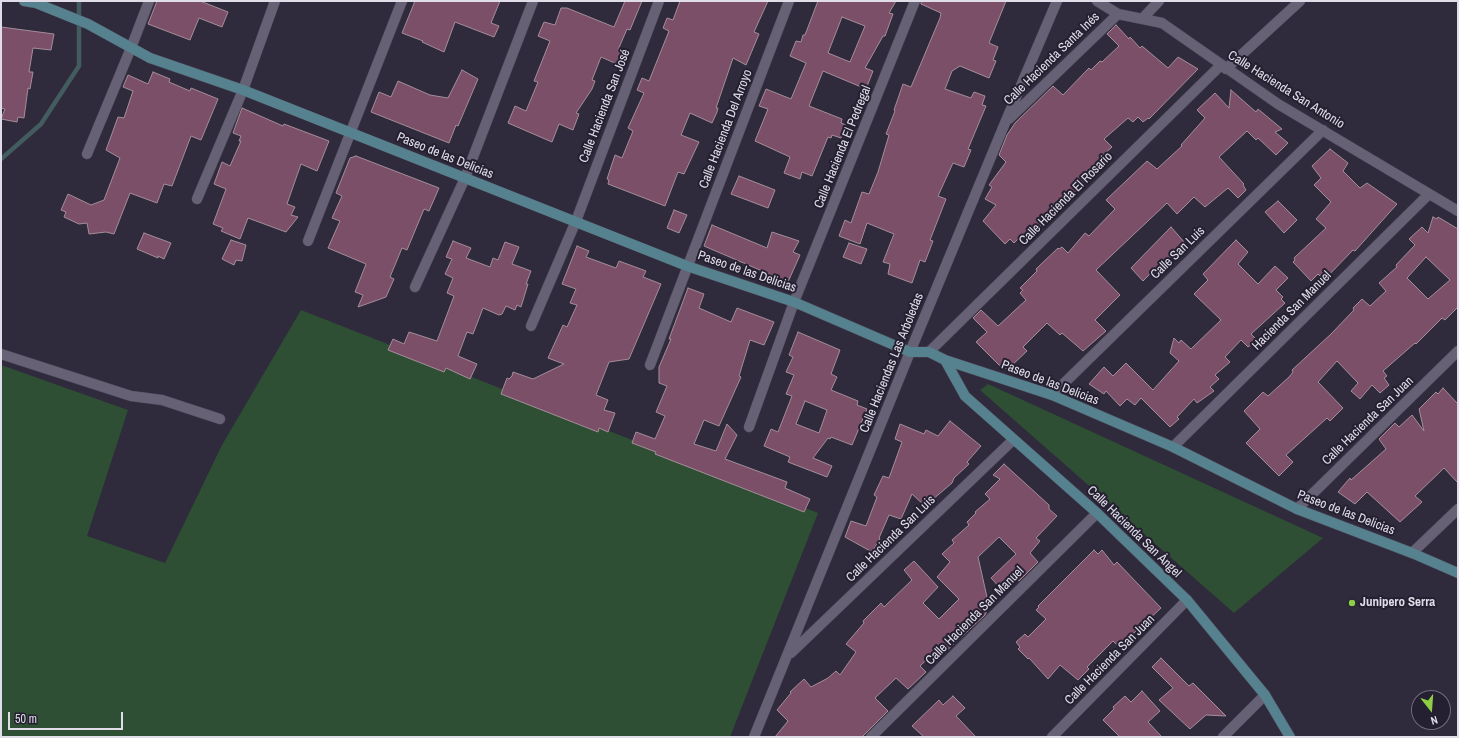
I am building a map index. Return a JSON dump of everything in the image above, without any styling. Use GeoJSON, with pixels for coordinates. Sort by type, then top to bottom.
{"type":"FeatureCollection","features":[{"type":"Feature","properties":{"kind":"street","name":"Paseo de las Delicias"},"geometry":{"type":"LineString","coordinates":[[24,1],[36,3],[88,24],[150,58],[244,90],[687,266],[794,302],[910,352],[930,352],[945,360],[1052,395],[1173,448],[1297,509],[1412,553],[1458,573]]}},
{"type":"Feature","properties":{"kind":"street"},"geometry":{"type":"LineString","coordinates":[[87,154],[149,1]]}},
{"type":"Feature","properties":{"kind":"street"},"geometry":{"type":"LineString","coordinates":[[197,199],[244,90],[275,1]]}},
{"type":"Feature","properties":{"kind":"street"},"geometry":{"type":"LineString","coordinates":[[308,241],[402,1]]}},
{"type":"Feature","properties":{"kind":"street"},"geometry":{"type":"LineString","coordinates":[[415,287],[466,178],[533,1]]}},
{"type":"Feature","properties":{"kind":"street","name":"Calle Hacienda San José"},"geometry":{"type":"LineString","coordinates":[[531,326],[576,221],[659,1]]}},
{"type":"Feature","properties":{"kind":"street","name":"Calle Hacienda Del Arroyo"},"geometry":{"type":"LineString","coordinates":[[650,365],[789,1]]}},
{"type":"Feature","properties":{"kind":"street","name":"Calle Hacienda El Pedregal"},"geometry":{"type":"LineString","coordinates":[[749,427],[794,302],[916,1]]}},
{"type":"Feature","properties":{"kind":"street","name":"Calle Haciendas Las Arboledas"},"geometry":{"type":"LineString","coordinates":[[754,737],[910,352],[1005,123],[1058,1]]}},
{"type":"Feature","properties":{"kind":"street","name":"Calle Hacienda San Antonio"},"geometry":{"type":"LineString","coordinates":[[1097,1],[1118,14],[1162,23],[1278,104],[1458,211]]}},
{"type":"Feature","properties":{"kind":"street","name":"Calle Hacienda El Rosario"},"geometry":{"type":"LineString","coordinates":[[930,352],[1223,67],[1300,1]]}},
{"type":"Feature","properties":{"kind":"street"},"geometry":{"type":"LineString","coordinates":[[1142,19],[1156,2]]}},
{"type":"Feature","properties":{"kind":"street","name":"Calle Hacienda Santa Inés"},"geometry":{"type":"LineString","coordinates":[[1005,123],[1118,14]]}},
{"type":"Feature","properties":{"kind":"street","name":"Calle San Luis"},"geometry":{"type":"LineString","coordinates":[[1052,395],[1323,130]]}},
{"type":"Feature","properties":{"kind":"street","name":"Hacienda San Manuel"},"geometry":{"type":"LineString","coordinates":[[1173,448],[1429,194]]}},
{"type":"Feature","properties":{"kind":"street","name":"Calle Hacienda San Juan"},"geometry":{"type":"LineString","coordinates":[[1297,509],[1458,351]]}},
{"type":"Feature","properties":{"kind":"street"},"geometry":{"type":"LineString","coordinates":[[1,354],[131,396],[162,400],[220,419]]}},
{"type":"Feature","properties":{"kind":"street","name":"Calle Hacienda San Ángel"},"geometry":{"type":"LineString","coordinates":[[945,360],[965,396],[1097,513],[1187,600],[1265,695],[1290,737]]}},
{"type":"Feature","properties":{"kind":"street","name":"Calle Hacienda San Luis"},"geometry":{"type":"LineString","coordinates":[[788,656],[1013,440]]}},
{"type":"Feature","properties":{"kind":"street"},"geometry":{"type":"LineString","coordinates":[[1412,553],[1458,509]]}},
{"type":"Feature","properties":{"kind":"street","name":"Calle Hacienda San Manuel"},"geometry":{"type":"LineString","coordinates":[[871,737],[1097,513]]}},
{"type":"Feature","properties":{"kind":"street","name":"Calle Hacienda San Juan"},"geometry":{"type":"LineString","coordinates":[[1052,737],[1187,600]]}},
{"type":"Feature","properties":{"kind":"street"},"geometry":{"type":"LineString","coordinates":[[1223,737],[1265,695]]}},
{"type":"Feature","properties":{"kind":"green space"},"geometry":{"type":"Polygon","coordinates":[[[301,310],[818,513],[730,737],[1,736],[1,365],[128,410],[87,536],[165,563],[222,445],[301,310]]]}},
{"type":"Feature","properties":{"kind":"green space"},"geometry":{"type":"Polygon","coordinates":[[[988,384],[1323,538],[1234,613],[980,390],[988,384]]]}},
{"type":"Feature","properties":{"kind":"building"},"geometry":{"type":"Polygon","coordinates":[[[157,1],[200,1],[228,12],[222,27],[199,18],[190,40],[148,24],[157,1]]]}},
{"type":"Feature","properties":{"kind":"building"},"geometry":{"type":"Polygon","coordinates":[[[415,1],[500,1],[491,23],[499,26],[494,37],[455,22],[444,52],[422,42],[423,41],[402,33],[415,1]]]}},
{"type":"Feature","properties":{"kind":"building"},"geometry":{"type":"Polygon","coordinates":[[[625,1],[642,1],[630,30],[627,29],[618,50],[622,52],[617,64],[601,57],[592,80],[595,81],[592,89],[576,113],[579,114],[573,130],[559,124],[552,142],[508,123],[515,106],[526,111],[538,82],[534,81],[550,41],[538,36],[544,22],[555,25],[561,8],[567,8],[614,27],[625,1]]]}},
{"type":"Feature","properties":{"kind":"building"},"geometry":{"type":"Polygon","coordinates":[[[680,1],[768,1],[754,32],[759,34],[746,65],[733,58],[716,108],[718,108],[717,112],[712,123],[690,113],[681,135],[699,142],[684,174],[678,172],[665,206],[608,184],[609,180],[607,179],[615,155],[622,158],[633,131],[628,128],[644,93],[637,90],[642,78],[649,81],[669,31],[663,28],[667,18],[673,20],[680,1]]]}},
{"type":"Feature","properties":{"kind":"building"},"geometry":{"type":"Polygon","coordinates":[[[818,1],[896,1],[889,13],[893,14],[885,36],[883,36],[865,68],[873,71],[866,89],[823,71],[809,106],[842,119],[841,123],[846,125],[841,138],[832,135],[831,138],[828,137],[812,176],[802,172],[800,179],[784,173],[790,157],[755,141],[768,109],[759,106],[766,89],[791,99],[806,63],[790,56],[796,41],[801,42],[803,35],[805,35],[818,1]],[[842,17],[828,53],[850,62],[865,26],[842,17]]]}},
{"type":"Feature","properties":{"kind":"building"},"geometry":{"type":"Polygon","coordinates":[[[921,1],[1006,1],[989,43],[998,47],[993,60],[996,61],[989,78],[960,66],[952,71],[945,89],[971,98],[974,92],[985,96],[982,105],[986,106],[968,149],[971,150],[964,167],[953,163],[938,196],[946,199],[930,240],[933,241],[925,262],[920,260],[912,283],[888,274],[890,264],[883,262],[894,234],[867,223],[860,244],[839,236],[845,220],[851,223],[862,192],[869,194],[878,172],[889,135],[886,134],[903,84],[911,87],[940,18],[941,13],[921,4],[921,1]]]}},
{"type":"Feature","properties":{"kind":"building"},"geometry":{"type":"Polygon","coordinates":[[[1116,25],[1129,39],[1130,37],[1140,48],[1142,46],[1168,68],[1178,57],[1198,69],[1149,119],[1148,118],[1143,122],[1138,117],[1133,122],[1128,118],[1104,139],[1112,147],[1100,158],[1105,164],[1101,169],[1078,186],[1079,188],[1027,239],[1025,237],[1020,241],[1018,239],[1014,243],[1010,239],[1005,244],[983,221],[996,205],[985,199],[992,187],[989,185],[1006,162],[999,155],[1007,135],[1015,123],[1053,86],[1063,95],[1089,68],[1091,70],[1100,61],[1102,62],[1119,46],[1107,34],[1116,25]]]}},
{"type":"Feature","properties":{"kind":"building"},"geometry":{"type":"Polygon","coordinates":[[[1,27],[54,34],[51,50],[33,48],[29,72],[33,72],[30,89],[28,88],[24,118],[18,117],[17,122],[1,119],[5,109],[1,108],[1,27]]]}},
{"type":"Feature","properties":{"kind":"building"},"geometry":{"type":"Polygon","coordinates":[[[462,70],[478,79],[449,143],[371,112],[379,92],[391,97],[398,81],[430,95],[448,98],[462,70]]]}},
{"type":"Feature","properties":{"kind":"building"},"geometry":{"type":"Polygon","coordinates":[[[153,72],[170,79],[169,82],[190,91],[191,88],[218,99],[201,140],[191,136],[172,186],[164,184],[157,203],[130,193],[114,234],[106,232],[89,234],[87,223],[79,224],[64,217],[66,212],[61,210],[68,194],[91,205],[104,200],[120,158],[106,150],[118,117],[124,118],[133,91],[123,87],[128,75],[148,84],[153,72]]]}},
{"type":"Feature","properties":{"kind":"building"},"geometry":{"type":"Polygon","coordinates":[[[1231,90],[1256,112],[1258,109],[1282,129],[1275,132],[1288,143],[1276,155],[1258,138],[1256,140],[1247,131],[1219,157],[1244,184],[1243,185],[1246,190],[1238,198],[1228,188],[1205,207],[1194,197],[1177,214],[1167,203],[1096,270],[1120,295],[1095,320],[1106,331],[1083,351],[1062,333],[1060,335],[1047,323],[1023,347],[1027,351],[1008,369],[999,365],[976,342],[987,332],[973,318],[981,310],[998,326],[1026,300],[1020,293],[1023,290],[1020,288],[1037,271],[1036,269],[1058,248],[1059,249],[1062,247],[1068,253],[1085,233],[1089,236],[1115,209],[1106,200],[1147,161],[1157,169],[1182,146],[1181,145],[1205,118],[1197,110],[1215,93],[1229,108],[1231,90]]]}},
{"type":"Feature","properties":{"kind":"building"},"geometry":{"type":"Polygon","coordinates":[[[242,108],[283,126],[284,124],[329,141],[317,171],[301,164],[287,204],[295,207],[291,215],[298,217],[286,232],[248,218],[240,239],[221,231],[223,228],[213,224],[226,189],[214,184],[222,162],[230,166],[241,141],[239,141],[241,136],[233,133],[242,108]]]}},
{"type":"Feature","properties":{"kind":"building"},"geometry":{"type":"Polygon","coordinates":[[[1330,149],[1348,163],[1343,171],[1360,188],[1367,183],[1397,204],[1355,251],[1353,250],[1324,280],[1318,274],[1311,281],[1293,262],[1295,260],[1294,258],[1326,228],[1316,219],[1331,202],[1314,185],[1321,178],[1312,166],[1330,149]]]}},
{"type":"Feature","properties":{"kind":"building"},"geometry":{"type":"Polygon","coordinates":[[[356,156],[439,188],[429,211],[424,209],[407,250],[402,248],[390,277],[394,279],[386,297],[358,307],[363,295],[355,292],[366,264],[328,248],[340,221],[332,218],[342,196],[336,193],[350,158],[356,156]]]}},
{"type":"Feature","properties":{"kind":"building"},"geometry":{"type":"Polygon","coordinates":[[[739,176],[775,190],[768,208],[731,194],[739,176]]]}},
{"type":"Feature","properties":{"kind":"building"},"geometry":{"type":"Polygon","coordinates":[[[1278,201],[1297,220],[1284,233],[1265,212],[1278,201]]]}},
{"type":"Feature","properties":{"kind":"building"},"geometry":{"type":"Polygon","coordinates":[[[674,210],[687,215],[679,233],[667,228],[674,210]]]}},
{"type":"Feature","properties":{"kind":"building"},"geometry":{"type":"Polygon","coordinates":[[[1433,217],[1437,219],[1438,217],[1458,229],[1458,307],[1445,320],[1442,318],[1416,344],[1415,343],[1383,371],[1387,376],[1384,378],[1389,385],[1380,393],[1372,385],[1360,399],[1351,391],[1358,383],[1337,361],[1318,382],[1343,408],[1330,421],[1327,418],[1286,455],[1293,462],[1279,476],[1246,443],[1260,429],[1244,411],[1263,392],[1268,396],[1289,377],[1293,372],[1292,370],[1331,334],[1354,310],[1353,308],[1362,299],[1370,306],[1386,291],[1379,283],[1397,267],[1396,265],[1415,245],[1409,239],[1422,227],[1428,233],[1433,217]],[[1426,257],[1407,278],[1428,299],[1450,280],[1426,257]]]}},
{"type":"Feature","properties":{"kind":"building"},"geometry":{"type":"Polygon","coordinates":[[[712,225],[767,248],[772,232],[799,241],[793,252],[800,255],[788,282],[704,246],[712,225]]]}},
{"type":"Feature","properties":{"kind":"building"},"geometry":{"type":"Polygon","coordinates":[[[1171,227],[1185,243],[1165,262],[1167,263],[1158,272],[1155,269],[1143,281],[1131,268],[1171,227]]]}},
{"type":"Feature","properties":{"kind":"building"},"geometry":{"type":"Polygon","coordinates":[[[144,233],[171,243],[164,259],[137,249],[144,233]]]}},
{"type":"Feature","properties":{"kind":"building"},"geometry":{"type":"Polygon","coordinates":[[[231,240],[246,245],[242,261],[236,260],[234,265],[222,259],[231,240]]]}},
{"type":"Feature","properties":{"kind":"building"},"geometry":{"type":"Polygon","coordinates":[[[1236,240],[1248,252],[1238,264],[1258,284],[1275,266],[1288,278],[1276,290],[1283,297],[1281,299],[1285,303],[1251,334],[1257,340],[1248,347],[1241,340],[1225,357],[1230,362],[1215,375],[1219,379],[1210,387],[1214,391],[1197,403],[1194,399],[1177,417],[1179,419],[1170,427],[1141,398],[1135,405],[1127,399],[1120,406],[1106,391],[1104,394],[1089,384],[1104,367],[1113,376],[1126,363],[1153,390],[1179,361],[1170,353],[1174,338],[1179,343],[1181,340],[1191,349],[1221,320],[1194,294],[1208,280],[1203,274],[1236,240]]]}},
{"type":"Feature","properties":{"kind":"building"},"geometry":{"type":"Polygon","coordinates":[[[453,241],[471,248],[466,258],[490,267],[493,258],[498,260],[505,242],[519,247],[512,264],[531,271],[526,284],[528,284],[521,307],[517,305],[515,310],[506,306],[502,314],[499,315],[483,308],[473,334],[467,332],[458,356],[477,364],[470,379],[446,368],[444,372],[388,350],[393,339],[404,344],[409,332],[437,341],[454,296],[447,293],[453,278],[445,274],[452,259],[446,257],[453,241]]]}},
{"type":"Feature","properties":{"kind":"building"},"geometry":{"type":"Polygon","coordinates":[[[849,243],[867,249],[861,264],[843,257],[849,243]]]}},
{"type":"Feature","properties":{"kind":"building"},"geometry":{"type":"Polygon","coordinates":[[[577,246],[589,251],[586,257],[616,268],[619,261],[646,271],[643,277],[661,284],[629,359],[609,362],[596,395],[608,400],[604,410],[615,413],[608,432],[599,428],[598,432],[501,394],[507,378],[509,379],[512,376],[513,372],[533,379],[564,364],[548,358],[563,325],[567,327],[577,305],[570,303],[576,289],[562,284],[577,246]]]}},
{"type":"Feature","properties":{"kind":"building"},"geometry":{"type":"Polygon","coordinates":[[[688,288],[704,294],[699,308],[731,322],[737,308],[774,322],[764,345],[750,340],[739,376],[741,377],[719,426],[704,420],[694,444],[716,451],[727,424],[737,435],[725,459],[787,482],[785,488],[810,499],[804,512],[655,454],[656,452],[632,443],[636,432],[655,439],[665,416],[656,412],[667,386],[659,383],[659,367],[671,339],[669,339],[688,288]]]}},
{"type":"Feature","properties":{"kind":"building"},"geometry":{"type":"Polygon","coordinates":[[[798,332],[840,350],[831,374],[837,377],[831,390],[858,401],[857,405],[867,409],[852,445],[831,437],[830,439],[828,438],[813,458],[832,466],[827,477],[788,462],[790,457],[764,446],[771,429],[778,432],[792,396],[786,394],[794,375],[786,372],[793,357],[789,355],[798,332]],[[805,401],[796,424],[819,433],[827,410],[805,401]]]}},
{"type":"Feature","properties":{"kind":"building"},"geometry":{"type":"Polygon","coordinates":[[[1443,388],[1458,404],[1458,483],[1444,468],[1415,496],[1422,502],[1400,522],[1367,492],[1355,504],[1338,492],[1350,478],[1351,480],[1386,449],[1379,439],[1395,423],[1399,427],[1412,415],[1424,431],[1419,409],[1436,392],[1438,394],[1443,388]]]}},
{"type":"Feature","properties":{"kind":"building"},"geometry":{"type":"Polygon","coordinates":[[[950,421],[981,446],[967,462],[969,464],[954,478],[952,483],[925,506],[912,494],[901,519],[889,515],[879,538],[880,539],[872,552],[845,537],[851,521],[866,526],[877,497],[874,495],[883,476],[889,478],[902,442],[895,439],[900,424],[924,434],[926,430],[938,436],[950,421]]]}},
{"type":"Feature","properties":{"kind":"building"},"geometry":{"type":"Polygon","coordinates":[[[1004,464],[1049,505],[1049,509],[1057,516],[1036,538],[1040,541],[1030,553],[1038,562],[1019,581],[1015,578],[1004,592],[991,578],[1016,554],[999,537],[978,557],[989,606],[985,615],[943,654],[938,649],[920,666],[926,672],[908,689],[896,678],[875,698],[888,711],[862,737],[775,737],[788,721],[777,710],[791,693],[790,692],[804,679],[811,687],[828,678],[836,671],[840,675],[856,652],[846,644],[864,623],[863,621],[881,603],[884,607],[912,580],[904,570],[914,561],[938,587],[923,603],[939,619],[959,599],[937,577],[950,562],[942,554],[954,543],[952,540],[969,525],[967,522],[976,513],[975,512],[990,499],[985,494],[1000,479],[993,475],[1004,464]]]}},
{"type":"Feature","properties":{"kind":"building"},"geometry":{"type":"Polygon","coordinates":[[[1094,550],[1098,554],[1102,550],[1114,565],[1117,562],[1161,608],[1133,634],[1134,635],[1121,649],[1113,641],[1087,667],[1089,669],[1078,680],[1060,665],[1048,679],[1029,658],[1028,659],[1018,649],[1020,647],[1016,642],[1025,634],[1028,637],[1046,619],[1036,610],[1039,607],[1038,606],[1094,550]]]}},
{"type":"Feature","properties":{"kind":"building"},"geometry":{"type":"Polygon","coordinates":[[[1161,658],[1189,686],[1193,683],[1226,716],[1206,715],[1190,729],[1159,700],[1173,688],[1152,667],[1161,658]]]}},
{"type":"Feature","properties":{"kind":"building"},"geometry":{"type":"Polygon","coordinates":[[[1142,691],[1160,711],[1148,722],[1162,737],[1120,737],[1103,720],[1114,709],[1113,707],[1125,696],[1131,702],[1142,691]]]}},
{"type":"Feature","properties":{"kind":"building"},"geometry":{"type":"Polygon","coordinates":[[[953,696],[965,708],[956,716],[976,737],[924,737],[912,726],[939,700],[943,705],[953,696]]]}},
{"type":"Feature","properties":{"kind":"waterway"},"geometry":{"type":"LineString","coordinates":[[1,159],[41,124],[79,66],[79,1]]}},
{"type":"Feature","properties":{"kind":"place","name":"Junipero Serra"},"geometry":{"type":"Point","coordinates":[1352,603]}}]}
